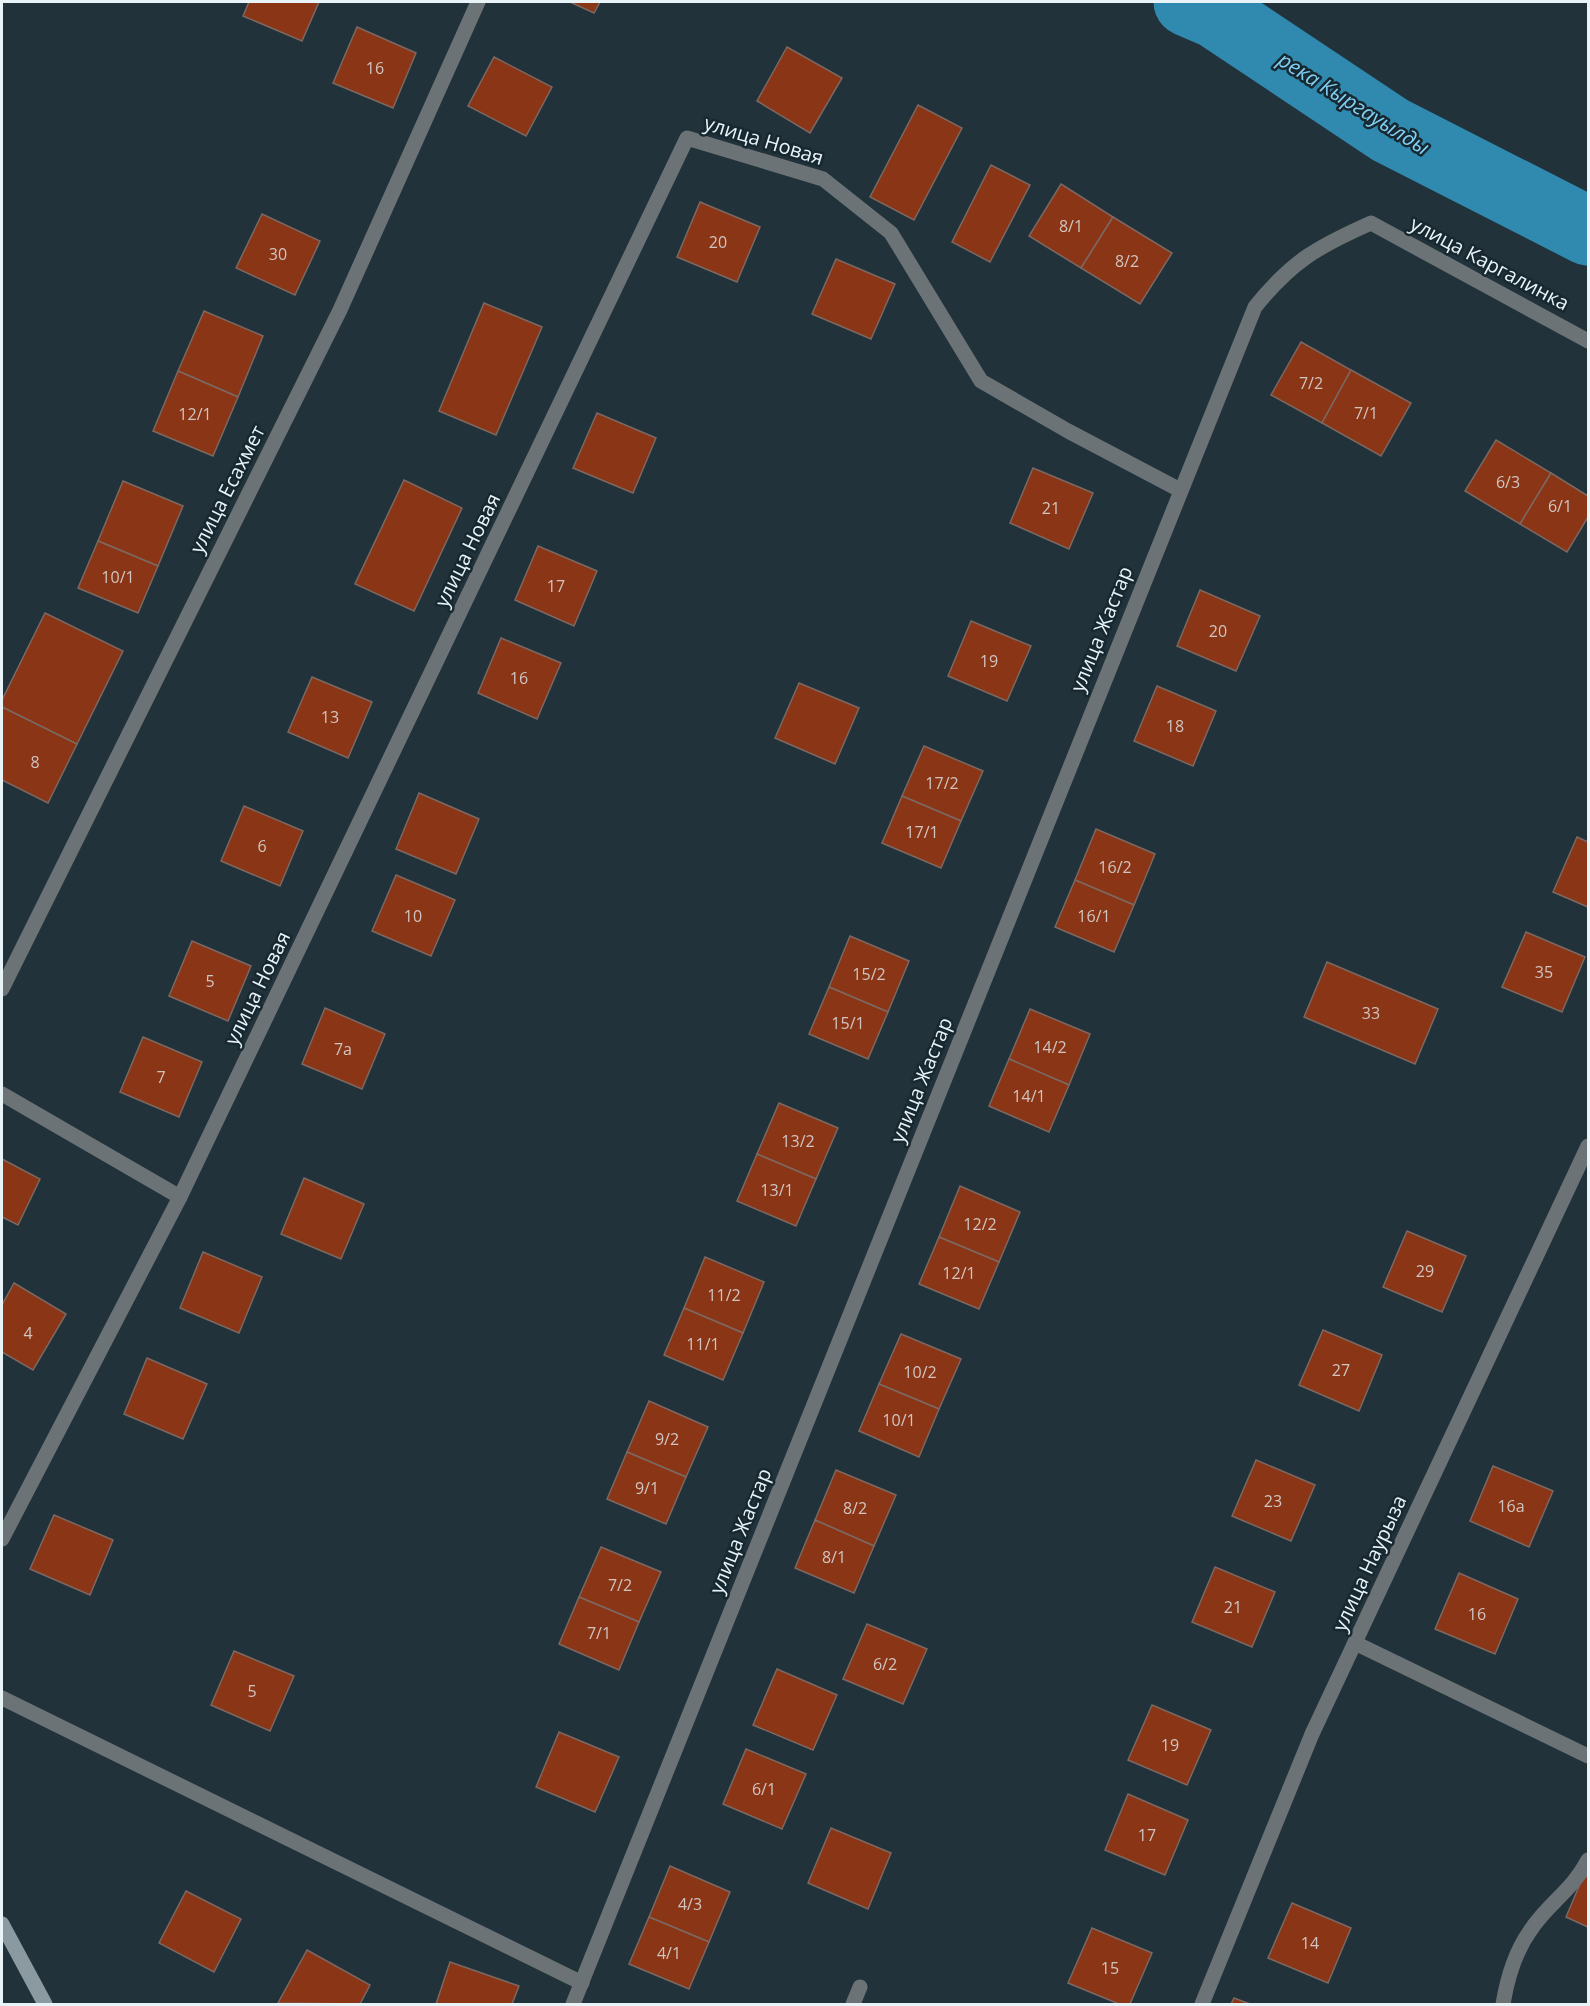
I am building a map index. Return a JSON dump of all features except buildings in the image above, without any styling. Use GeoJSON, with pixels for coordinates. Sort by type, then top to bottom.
{"type":"FeatureCollection","features":[{"type":"Feature","properties":{"kind":"main road"},"geometry":{"type":"LineString","coordinates":[[2,1924],[45,2004]]}},
{"type":"Feature","properties":{"kind":"street","name":"улица Есахмет"},"geometry":{"type":"LineString","coordinates":[[2,989],[340,310],[478,2]]}},
{"type":"Feature","properties":{"kind":"street","name":"улица Новая"},"geometry":{"type":"LineString","coordinates":[[2,1539],[180,1197],[687,138],[823,179],[891,233],[981,381],[1068,431],[1180,490]]}},
{"type":"Feature","properties":{"kind":"street","name":"улица Каргалинка"},"geometry":{"type":"LineString","coordinates":[[1371,223],[1588,341]]}},
{"type":"Feature","properties":{"kind":"street","name":"улица Жастар"},"geometry":{"type":"LineString","coordinates":[[573,2004],[1255,307],[1280,277],[1320,246],[1371,223]]}},
{"type":"Feature","properties":{"kind":"street"},"geometry":{"type":"LineString","coordinates":[[2,1094],[180,1197]]}},
{"type":"Feature","properties":{"kind":"street","name":"улица Наурыза"},"geometry":{"type":"LineString","coordinates":[[1202,2004],[1312,1734],[1588,1146]]}},
{"type":"Feature","properties":{"kind":"street"},"geometry":{"type":"LineString","coordinates":[[1355,1643],[1588,1756]]}},
{"type":"Feature","properties":{"kind":"street"},"geometry":{"type":"LineString","coordinates":[[2,1698],[582,1983]]}},
{"type":"Feature","properties":{"kind":"street"},"geometry":{"type":"LineString","coordinates":[[1503,2004],[1508,1979],[1530,1931],[1578,1880],[1588,1860]]}},
{"type":"Feature","properties":{"kind":"street"},"geometry":{"type":"LineString","coordinates":[[853,2004],[860,1987]]}},
{"type":"Feature","properties":{"kind":"waterway","name":"река Кыргауылды"},"geometry":{"type":"LineString","coordinates":[[1188,2],[1216,14],[1390,130],[1588,231]]}}]}
